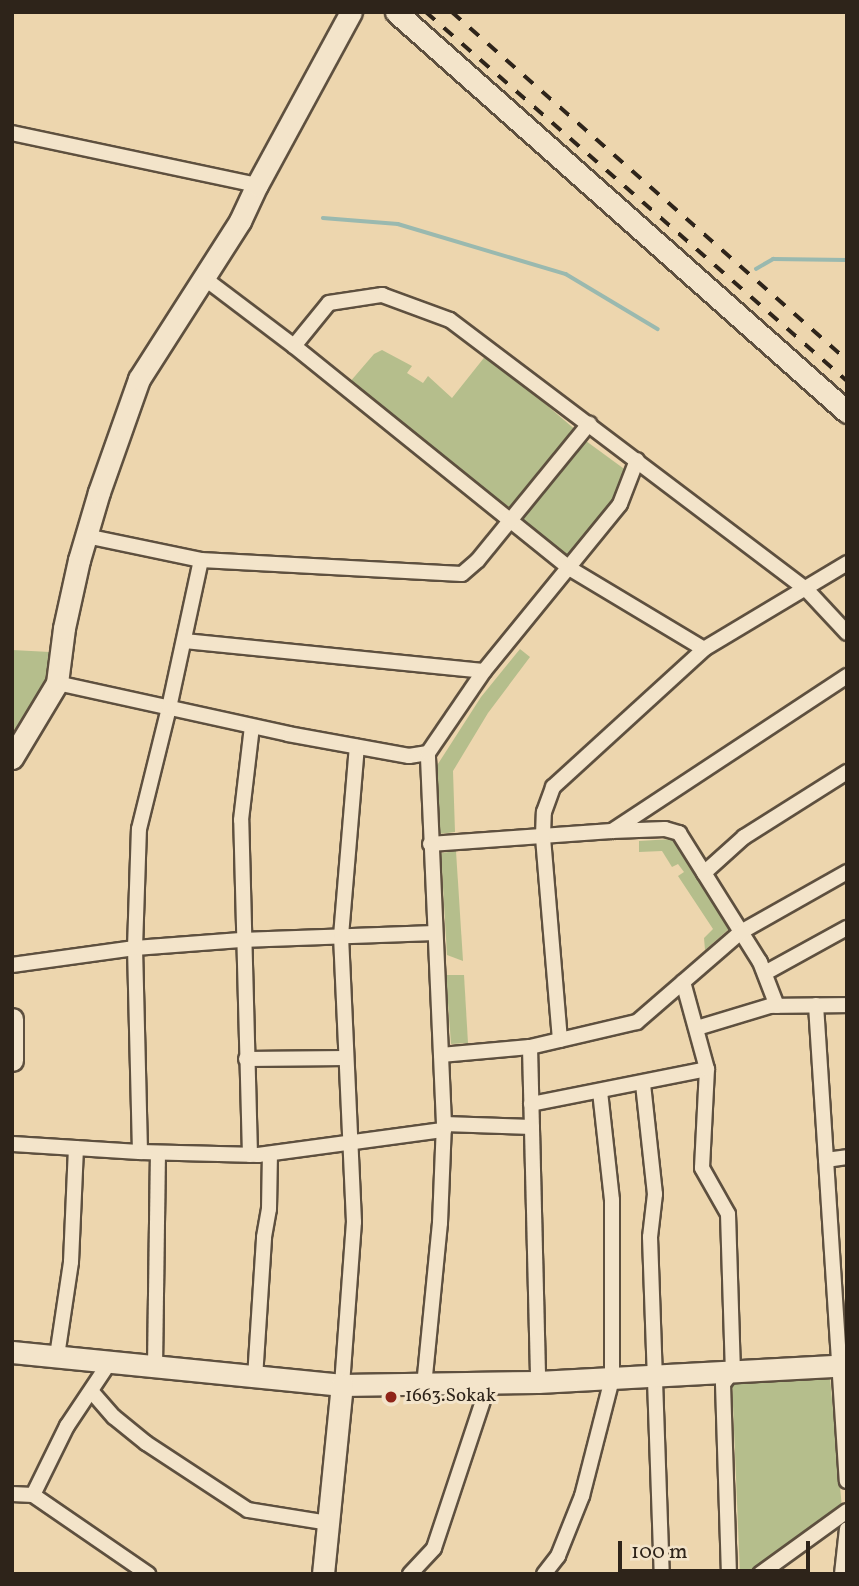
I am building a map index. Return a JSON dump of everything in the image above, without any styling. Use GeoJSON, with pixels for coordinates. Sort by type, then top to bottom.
{"type":"FeatureCollection","features":[{"type":"Feature","properties":{"kind":"street"},"geometry":{"type":"LineString","coordinates":[[12,758],[57,682],[64,628],[86,536],[139,379],[240,221],[351,12]]}},
{"type":"Feature","properties":{"kind":"street"},"geometry":{"type":"LineString","coordinates":[[396,12],[847,412]]}},
{"type":"Feature","properties":{"kind":"street"},"geometry":{"type":"LineString","coordinates":[[12,133],[257,185]]}},
{"type":"Feature","properties":{"kind":"street"},"geometry":{"type":"LineString","coordinates":[[204,278],[294,346],[569,568],[704,649]]}},
{"type":"Feature","properties":{"kind":"street"},"geometry":{"type":"LineString","coordinates":[[294,346],[329,303],[382,295],[462,327],[806,589],[847,633]]}},
{"type":"Feature","properties":{"kind":"street"},"geometry":{"type":"LineString","coordinates":[[86,536],[201,560],[462,574],[478,560],[589,424]]}},
{"type":"Feature","properties":{"kind":"street"},"geometry":{"type":"LineString","coordinates":[[424,1386],[440,1223],[444,1127],[428,753],[484,671],[620,504],[637,460]]}},
{"type":"Feature","properties":{"kind":"street"},"geometry":{"type":"LineString","coordinates":[[140,1152],[135,948],[139,829],[201,560]]}},
{"type":"Feature","properties":{"kind":"street"},"geometry":{"type":"LineString","coordinates":[[560,1040],[543,836],[544,812],[553,787],[704,649],[847,564]]}},
{"type":"Feature","properties":{"kind":"street"},"geometry":{"type":"LineString","coordinates":[[184,640],[484,671]]}},
{"type":"Feature","properties":{"kind":"street"},"geometry":{"type":"LineString","coordinates":[[612,831],[847,676]]}},
{"type":"Feature","properties":{"kind":"street"},"geometry":{"type":"LineString","coordinates":[[57,682],[252,727],[408,756],[428,753]]}},
{"type":"Feature","properties":{"kind":"street"},"geometry":{"type":"LineString","coordinates":[[250,1155],[240,820],[252,727]]}},
{"type":"Feature","properties":{"kind":"street"},"geometry":{"type":"LineString","coordinates":[[323,1574],[342,1385],[354,1222],[341,936],[357,747]]}},
{"type":"Feature","properties":{"kind":"street"},"geometry":{"type":"LineString","coordinates":[[704,873],[744,837],[847,772]]}},
{"type":"Feature","properties":{"kind":"street"},"geometry":{"type":"LineString","coordinates":[[430,844],[612,831],[664,829],[679,833],[765,973],[776,1006]]}},
{"type":"Feature","properties":{"kind":"street"},"geometry":{"type":"LineString","coordinates":[[441,1055],[530,1047],[637,1022],[741,932],[847,872]]}},
{"type":"Feature","properties":{"kind":"street"},"geometry":{"type":"LineString","coordinates":[[765,973],[847,928]]}},
{"type":"Feature","properties":{"kind":"street"},"geometry":{"type":"LineString","coordinates":[[12,965],[135,948],[242,940],[435,933]]}},
{"type":"Feature","properties":{"kind":"street"},"geometry":{"type":"LineString","coordinates":[[683,982],[707,1069],[702,1168],[728,1214],[733,1371],[723,1384],[729,1574]]}},
{"type":"Feature","properties":{"kind":"street"},"geometry":{"type":"LineString","coordinates":[[816,1005],[842,1365],[847,1481]]}},
{"type":"Feature","properties":{"kind":"street"},"geometry":{"type":"LineString","coordinates":[[697,1028],[776,1006],[847,1005]]}},
{"type":"Feature","properties":{"kind":"street"},"geometry":{"type":"LineString","coordinates":[[12,1019],[12,1060]]}},
{"type":"Feature","properties":{"kind":"street"},"geometry":{"type":"LineString","coordinates":[[530,1047],[538,1382]]}},
{"type":"Feature","properties":{"kind":"street"},"geometry":{"type":"LineString","coordinates":[[246,1059],[346,1058]]}},
{"type":"Feature","properties":{"kind":"street"},"geometry":{"type":"LineString","coordinates":[[531,1104],[643,1084],[707,1069]]}},
{"type":"Feature","properties":{"kind":"street"},"geometry":{"type":"LineString","coordinates":[[643,1084],[655,1194],[650,1237],[662,1574]]}},
{"type":"Feature","properties":{"kind":"street"},"geometry":{"type":"LineString","coordinates":[[544,1574],[558,1556],[582,1496],[612,1379],[612,1200],[600,1092]]}},
{"type":"Feature","properties":{"kind":"street"},"geometry":{"type":"LineString","coordinates":[[12,1144],[158,1153],[250,1155],[350,1145],[444,1127],[531,1126]]}},
{"type":"Feature","properties":{"kind":"street"},"geometry":{"type":"LineString","coordinates":[[57,1356],[71,1262],[76,1148]]}},
{"type":"Feature","properties":{"kind":"street"},"geometry":{"type":"LineString","coordinates":[[155,1366],[158,1153]]}},
{"type":"Feature","properties":{"kind":"street"},"geometry":{"type":"LineString","coordinates":[[255,1378],[264,1237],[269,1209],[270,1154]]}},
{"type":"Feature","properties":{"kind":"street"},"geometry":{"type":"LineString","coordinates":[[826,1160],[847,1157]]}},
{"type":"Feature","properties":{"kind":"street"},"geometry":{"type":"LineString","coordinates":[[12,1352],[342,1385],[424,1386],[538,1382],[842,1365]]}},
{"type":"Feature","properties":{"kind":"street"},"geometry":{"type":"LineString","coordinates":[[33,1495],[67,1426],[109,1363]]}},
{"type":"Feature","properties":{"kind":"street"},"geometry":{"type":"LineString","coordinates":[[410,1574],[434,1548],[489,1383]]}},
{"type":"Feature","properties":{"kind":"street"},"geometry":{"type":"LineString","coordinates":[[92,1392],[114,1417],[146,1443],[248,1510],[329,1523]]}},
{"type":"Feature","properties":{"kind":"street"},"geometry":{"type":"LineString","coordinates":[[12,1494],[33,1495],[148,1574]]}},
{"type":"Feature","properties":{"kind":"street"},"geometry":{"type":"LineString","coordinates":[[760,1574],[847,1511]]}},
{"type":"Feature","properties":{"kind":"street"},"geometry":{"type":"LineString","coordinates":[[842,1574],[847,1528]]}},
{"type":"Feature","properties":{"kind":"green space"},"geometry":{"type":"Polygon","coordinates":[[[382,350],[412,366],[407,373],[423,383],[428,376],[452,398],[487,354],[578,432],[511,514],[349,383],[374,354],[382,350]]]}},
{"type":"Feature","properties":{"kind":"green space"},"geometry":{"type":"Polygon","coordinates":[[[586,441],[627,471],[616,496],[568,559],[521,519],[586,441]]]}},
{"type":"Feature","properties":{"kind":"green space"},"geometry":{"type":"Polygon","coordinates":[[[520,649],[530,657],[488,713],[453,771],[455,832],[439,834],[436,767],[481,697],[520,649]]]}},
{"type":"Feature","properties":{"kind":"green space"},"geometry":{"type":"Polygon","coordinates":[[[12,650],[50,652],[44,689],[12,741],[12,650]]]}},
{"type":"Feature","properties":{"kind":"green space"},"geometry":{"type":"Polygon","coordinates":[[[672,839],[730,928],[705,950],[704,938],[713,929],[678,876],[684,872],[678,864],[672,867],[662,851],[639,852],[639,841],[672,839]]]}},
{"type":"Feature","properties":{"kind":"green space"},"geometry":{"type":"Polygon","coordinates":[[[456,851],[463,961],[447,955],[441,853],[456,851]]]}},
{"type":"Feature","properties":{"kind":"green space"},"geometry":{"type":"Polygon","coordinates":[[[446,975],[464,975],[468,1043],[451,1044],[446,975]]]}},
{"type":"Feature","properties":{"kind":"green space"},"geometry":{"type":"Polygon","coordinates":[[[830,1378],[842,1508],[748,1574],[740,1574],[732,1381],[830,1378]]]}},
{"type":"Feature","properties":{"kind":"waterway"},"geometry":{"type":"LineString","coordinates":[[323,218],[398,224],[566,274],[658,329]]}},
{"type":"Feature","properties":{"kind":"waterway"},"geometry":{"type":"LineString","coordinates":[[756,269],[773,259],[847,260]]}},
{"type":"Feature","properties":{"kind":"railway"},"geometry":{"type":"LineString","coordinates":[[426,12],[847,381]]}},
{"type":"Feature","properties":{"kind":"railway"},"geometry":{"type":"LineString","coordinates":[[452,12],[847,360]]}},
{"type":"Feature","properties":{"kind":"place","name":"1663.Sokak"},"geometry":{"type":"Point","coordinates":[391,1397]}}]}
